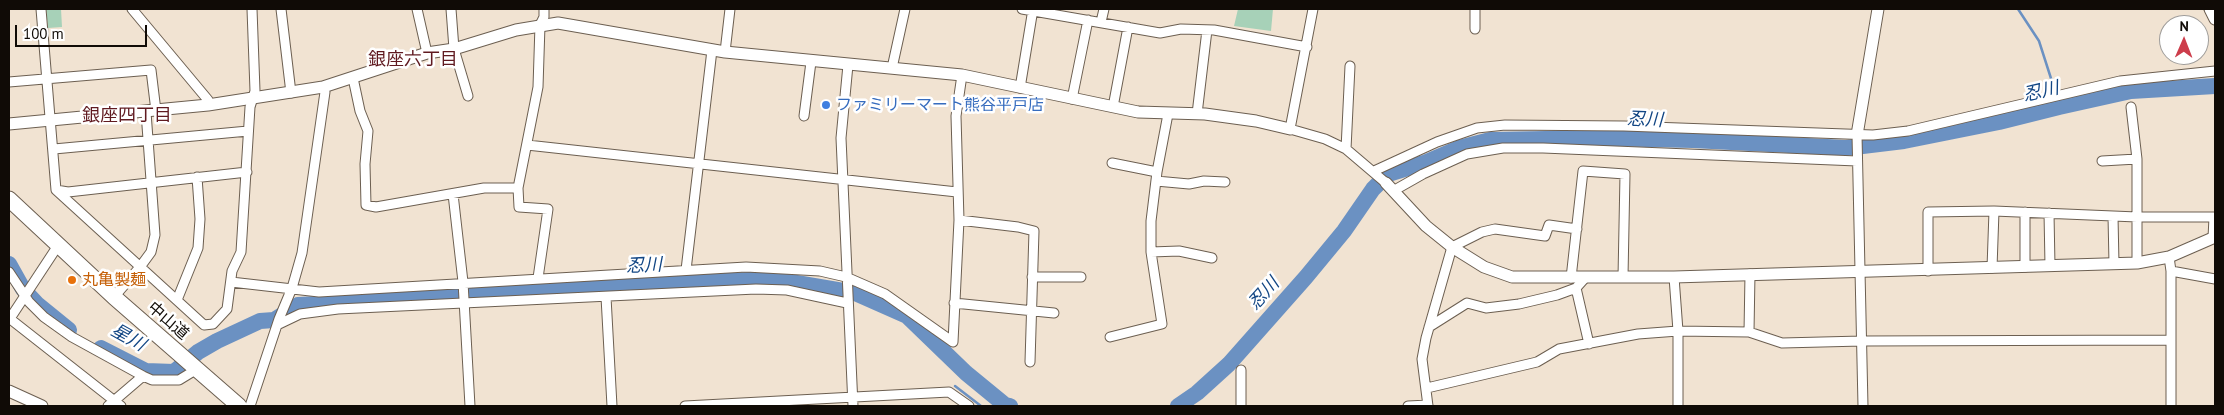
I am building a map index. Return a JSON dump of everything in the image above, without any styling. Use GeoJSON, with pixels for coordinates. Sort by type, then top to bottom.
{"type":"FeatureCollection","features":[{"type":"Feature","properties":{"kind":"highway","name":"中山道"},"geometry":{"type":"LineString","coordinates":[[9,200],[59,244],[114,297],[239,406]]}},
{"type":"Feature","properties":{"kind":"street"},"geometry":{"type":"LineString","coordinates":[[41,9],[56,190],[204,325],[213,324],[227,309],[232,271],[241,252],[248,172],[250,106],[255,91],[252,9]]}},
{"type":"Feature","properties":{"kind":"street"},"geometry":{"type":"LineString","coordinates":[[132,9],[208,100],[208,105]]}},
{"type":"Feature","properties":{"kind":"street"},"geometry":{"type":"LineString","coordinates":[[281,9],[291,93]]}},
{"type":"Feature","properties":{"kind":"street"},"geometry":{"type":"LineString","coordinates":[[417,9],[427,54]]}},
{"type":"Feature","properties":{"kind":"street"},"geometry":{"type":"LineString","coordinates":[[451,9],[454,49],[468,96]]}},
{"type":"Feature","properties":{"kind":"street"},"geometry":{"type":"LineString","coordinates":[[538,278],[548,209],[519,207],[518,188],[538,87],[540,25],[544,17],[544,9]]}},
{"type":"Feature","properties":{"kind":"street"},"geometry":{"type":"LineString","coordinates":[[725,52],[730,9]]}},
{"type":"Feature","properties":{"kind":"street"},"geometry":{"type":"LineString","coordinates":[[892,68],[905,9]]}},
{"type":"Feature","properties":{"kind":"street"},"geometry":{"type":"LineString","coordinates":[[1022,9],[1079,13],[1088,20],[1160,33],[1181,29],[1207,30],[1307,47]]}},
{"type":"Feature","properties":{"kind":"street"},"geometry":{"type":"LineString","coordinates":[[1101,22],[1104,9]]}},
{"type":"Feature","properties":{"kind":"street"},"geometry":{"type":"LineString","coordinates":[[1290,129],[1313,9]]}},
{"type":"Feature","properties":{"kind":"street"},"geometry":{"type":"LineString","coordinates":[[1475,9],[1475,28]]}},
{"type":"Feature","properties":{"kind":"street"},"geometry":{"type":"LineString","coordinates":[[1863,406],[1857,135],[1878,9]]}},
{"type":"Feature","properties":{"kind":"street"},"geometry":{"type":"LineString","coordinates":[[2210,9],[2215,19]]}},
{"type":"Feature","properties":{"kind":"street"},"geometry":{"type":"LineString","coordinates":[[1020,88],[1033,10]]}},
{"type":"Feature","properties":{"kind":"street"},"geometry":{"type":"LineString","coordinates":[[1072,100],[1088,20]]}},
{"type":"Feature","properties":{"kind":"street"},"geometry":{"type":"LineString","coordinates":[[9,124],[151,112],[291,93],[323,87],[427,54],[454,49],[516,30],[558,23],[725,52],[811,62],[962,75],[1072,100],[1138,112],[1197,114],[1256,121],[1290,129],[1325,139],[1346,149],[1390,187],[1426,226],[1452,247],[1484,267],[1512,277],[1573,283]]}},
{"type":"Feature","properties":{"kind":"street"},"geometry":{"type":"LineString","coordinates":[[1113,107],[1128,27]]}},
{"type":"Feature","properties":{"kind":"street"},"geometry":{"type":"LineString","coordinates":[[1197,114],[1207,30]]}},
{"type":"Feature","properties":{"kind":"street"},"geometry":{"type":"LineString","coordinates":[[686,270],[712,50]]}},
{"type":"Feature","properties":{"kind":"street"},"geometry":{"type":"LineString","coordinates":[[804,116],[811,62]]}},
{"type":"Feature","properties":{"kind":"street"},"geometry":{"type":"LineString","coordinates":[[848,65],[841,138],[853,402]]}},
{"type":"Feature","properties":{"kind":"street"},"geometry":{"type":"LineString","coordinates":[[1346,149],[1350,66]]}},
{"type":"Feature","properties":{"kind":"street"},"geometry":{"type":"LineString","coordinates":[[9,82],[151,70],[149,140],[156,235],[151,252],[114,297]]}},
{"type":"Feature","properties":{"kind":"street"},"geometry":{"type":"LineString","coordinates":[[1375,173],[1437,142],[1477,128],[1505,125],[1624,126],[1857,135],[1908,131],[2120,81],[2215,71]]}},
{"type":"Feature","properties":{"kind":"street"},"geometry":{"type":"LineString","coordinates":[[231,282],[319,292],[746,267],[820,271],[885,294],[953,342],[958,220],[956,116],[962,75]]}},
{"type":"Feature","properties":{"kind":"street"},"geometry":{"type":"LineString","coordinates":[[353,78],[360,111],[368,131],[365,164],[366,205],[376,207],[484,188],[518,188]]}},
{"type":"Feature","properties":{"kind":"street"},"geometry":{"type":"LineString","coordinates":[[250,406],[278,322],[292,288],[306,230],[325,92],[323,87]]}},
{"type":"Feature","properties":{"kind":"street"},"geometry":{"type":"LineString","coordinates":[[2132,107],[2137,159],[2137,263]]}},
{"type":"Feature","properties":{"kind":"street"},"geometry":{"type":"LineString","coordinates":[[1110,337],[1162,324],[1152,252],[1151,221],[1168,114]]}},
{"type":"Feature","properties":{"kind":"street"},"geometry":{"type":"LineString","coordinates":[[54,148],[248,131]]}},
{"type":"Feature","properties":{"kind":"street"},"geometry":{"type":"LineString","coordinates":[[527,145],[957,192]]}},
{"type":"Feature","properties":{"kind":"street"},"geometry":{"type":"LineString","coordinates":[[1390,187],[1467,154],[1503,148],[1857,160]]}},
{"type":"Feature","properties":{"kind":"street"},"geometry":{"type":"LineString","coordinates":[[2102,161],[2137,159]]}},
{"type":"Feature","properties":{"kind":"street"},"geometry":{"type":"LineString","coordinates":[[1112,164],[1189,184],[1204,181],[1224,182]]}},
{"type":"Feature","properties":{"kind":"street"},"geometry":{"type":"LineString","coordinates":[[1589,344],[1573,283],[1583,171],[1625,174],[1623,277]]}},
{"type":"Feature","properties":{"kind":"street"},"geometry":{"type":"LineString","coordinates":[[56,190],[68,192],[152,181],[248,172]]}},
{"type":"Feature","properties":{"kind":"street"},"geometry":{"type":"LineString","coordinates":[[177,300],[198,248],[200,219],[197,177]]}},
{"type":"Feature","properties":{"kind":"street"},"geometry":{"type":"LineString","coordinates":[[453,194],[463,285],[470,406]]}},
{"type":"Feature","properties":{"kind":"street"},"geometry":{"type":"LineString","coordinates":[[1429,327],[1467,303],[1486,308],[1519,304],[1557,295],[1573,283],[1585,278],[1928,271],[2137,263],[2169,257],[2214,237],[2214,217],[2137,217],[1994,211],[1928,212],[1928,271]]}},
{"type":"Feature","properties":{"kind":"street"},"geometry":{"type":"LineString","coordinates":[[1992,268],[1994,211]]}},
{"type":"Feature","properties":{"kind":"street"},"geometry":{"type":"LineString","coordinates":[[2025,212],[2025,267]]}},
{"type":"Feature","properties":{"kind":"street"},"geometry":{"type":"LineString","coordinates":[[2049,213],[2050,266]]}},
{"type":"Feature","properties":{"kind":"street"},"geometry":{"type":"LineString","coordinates":[[2113,216],[2114,264]]}},
{"type":"Feature","properties":{"kind":"street"},"geometry":{"type":"LineString","coordinates":[[958,220],[1018,227],[1034,231],[1030,362]]}},
{"type":"Feature","properties":{"kind":"street"},"geometry":{"type":"LineString","coordinates":[[1408,406],[1428,406],[1422,359],[1429,327],[1452,247],[1482,232],[1495,229],[1545,236],[1549,225],[1577,229]]}},
{"type":"Feature","properties":{"kind":"street"},"geometry":{"type":"LineString","coordinates":[[59,244],[9,318],[114,404],[143,376]]}},
{"type":"Feature","properties":{"kind":"street"},"geometry":{"type":"LineString","coordinates":[[1152,252],[1180,251],[1212,258]]}},
{"type":"Feature","properties":{"kind":"street"},"geometry":{"type":"LineString","coordinates":[[2169,257],[2171,270],[2171,406]]}},
{"type":"Feature","properties":{"kind":"street"},"geometry":{"type":"LineString","coordinates":[[2171,270],[2215,279]]}},
{"type":"Feature","properties":{"kind":"street"},"geometry":{"type":"LineString","coordinates":[[9,272],[44,316],[72,337],[143,376],[152,380],[179,380],[199,371]]}},
{"type":"Feature","properties":{"kind":"street"},"geometry":{"type":"LineString","coordinates":[[1749,332],[1750,274]]}},
{"type":"Feature","properties":{"kind":"street"},"geometry":{"type":"LineString","coordinates":[[1032,277],[1082,278]]}},
{"type":"Feature","properties":{"kind":"street"},"geometry":{"type":"LineString","coordinates":[[1674,277],[1678,331],[1678,406]]}},
{"type":"Feature","properties":{"kind":"street"},"geometry":{"type":"LineString","coordinates":[[278,322],[300,314],[338,309],[756,289],[787,290],[847,301]]}},
{"type":"Feature","properties":{"kind":"street"},"geometry":{"type":"LineString","coordinates":[[606,297],[612,406]]}},
{"type":"Feature","properties":{"kind":"street"},"geometry":{"type":"LineString","coordinates":[[954,303],[1054,313]]}},
{"type":"Feature","properties":{"kind":"street"},"geometry":{"type":"LineString","coordinates":[[1427,388],[1537,362],[1560,349],[1638,334],[1678,331],[1749,332],[1782,343],[2171,340]]}},
{"type":"Feature","properties":{"kind":"street"},"geometry":{"type":"LineString","coordinates":[[1241,370],[1241,406]]}},
{"type":"Feature","properties":{"kind":"street"},"geometry":{"type":"LineString","coordinates":[[9,391],[42,406]]}},
{"type":"Feature","properties":{"kind":"street"},"geometry":{"type":"LineString","coordinates":[[685,406],[853,402],[949,392],[969,406]]}},
{"type":"Feature","properties":{"kind":"green space"},"geometry":{"type":"Polygon","coordinates":[[[46,9],[61,9],[62,27],[48,28],[46,9]]]}},
{"type":"Feature","properties":{"kind":"green space"},"geometry":{"type":"Polygon","coordinates":[[[1238,9],[1273,9],[1271,31],[1234,26],[1238,9]]]}},
{"type":"Feature","properties":{"kind":"waterway"},"geometry":{"type":"LineString","coordinates":[[2018,9],[2039,41],[2056,94]]}},
{"type":"Feature","properties":{"kind":"waterway","name":"忍川"},"geometry":{"type":"LineString","coordinates":[[1178,406],[1197,393],[1229,364],[1306,277],[1344,231],[1373,189],[1388,174],[1424,163],[1459,148],[1490,140],[1601,138],[1693,140],[1846,148],[1904,141],[1999,122],[2131,91],[2215,86]]}},
{"type":"Feature","properties":{"kind":"waterway"},"geometry":{"type":"LineString","coordinates":[[2057,99],[2059,107]]}},
{"type":"Feature","properties":{"kind":"waterway","name":"星川"},"geometry":{"type":"LineString","coordinates":[[9,264],[23,289],[37,304],[69,330]]}},
{"type":"Feature","properties":{"kind":"waterway","name":"忍川"},"geometry":{"type":"LineString","coordinates":[[101,348],[146,371],[174,372],[198,352],[217,341],[260,321],[274,320],[298,305],[583,287],[773,279],[855,293],[907,316],[966,373],[1005,405],[1010,406]]}},
{"type":"Feature","properties":{"kind":"waterway"},"geometry":{"type":"LineString","coordinates":[[955,386],[981,406]]}},
{"type":"Feature","properties":{"kind":"place","name":"ファミリーマート熊谷平戸店"},"geometry":{"type":"Point","coordinates":[826,105]}},
{"type":"Feature","properties":{"kind":"place","name":"丸亀製麺"},"geometry":{"type":"Point","coordinates":[72,280]}},
{"type":"Feature","properties":{"kind":"district","name":"銀座六丁目"},"geometry":{"type":"Point","coordinates":[413,60]}},
{"type":"Feature","properties":{"kind":"district","name":"銀座四丁目"},"geometry":{"type":"Point","coordinates":[127,116]}}]}
